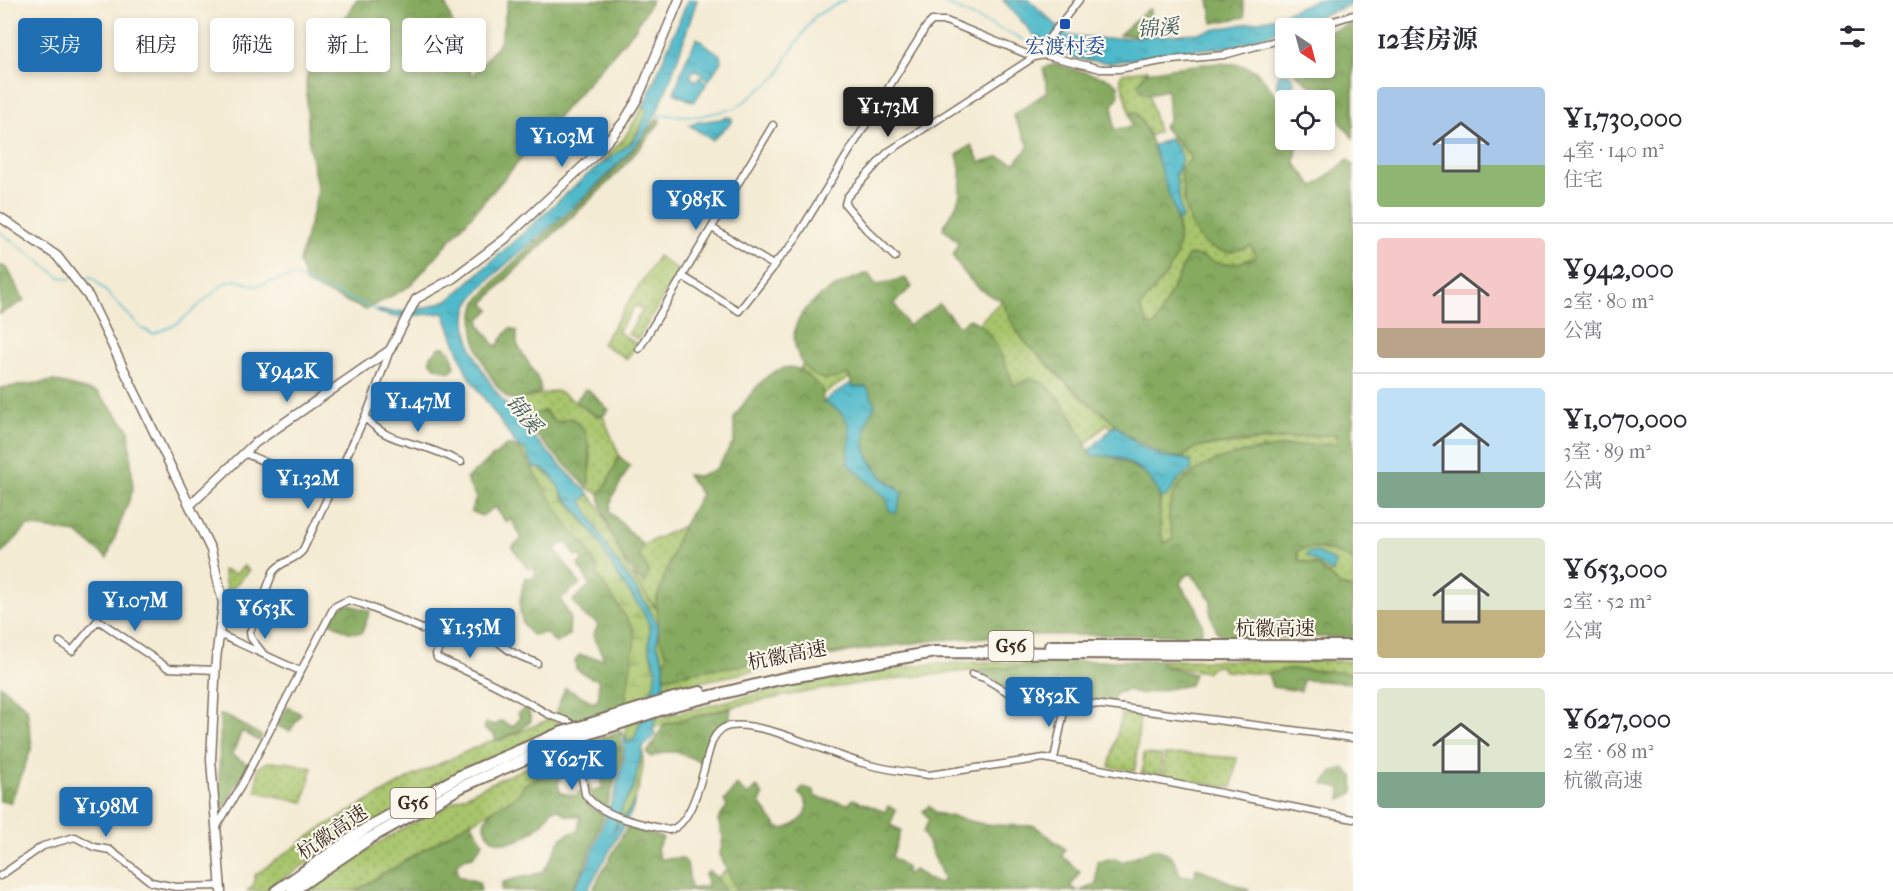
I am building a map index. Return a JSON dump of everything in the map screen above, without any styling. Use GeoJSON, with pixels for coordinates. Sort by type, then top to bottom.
{"type":"FeatureCollection","features":[{"type":"Feature","properties":{"kind":"highway","name":"杭徽高速"},"geometry":{"type":"LineString","coordinates":[[276,891],[365,830],[450,782],[562,738],[675,701],[777,674],[935,647],[1353,646]]}},
{"type":"Feature","properties":{"kind":"highway","name":"杭徽高速"},"geometry":{"type":"LineString","coordinates":[[675,701],[780,679],[934,652],[1353,655]]}},
{"type":"Feature","properties":{"kind":"highway","name":"杭徽高速"},"geometry":{"type":"LineString","coordinates":[[292,891],[370,838],[463,786],[562,738]]}},
{"type":"Feature","properties":{"kind":"street"},"geometry":{"type":"LineString","coordinates":[[262,652],[250,638],[250,632],[273,572],[278,566],[300,554],[365,417],[390,350],[412,305],[421,295],[452,279],[505,239],[610,139],[638,98],[679,0]]}},
{"type":"Feature","properties":{"kind":"street"},"geometry":{"type":"LineString","coordinates":[[895,256],[852,214],[845,204],[847,197],[888,152],[1034,57],[1038,49],[1079,0]]}},
{"type":"Feature","properties":{"kind":"street"},"geometry":{"type":"LineString","coordinates":[[1335,21],[1353,15]]}},
{"type":"Feature","properties":{"kind":"street"},"geometry":{"type":"LineString","coordinates":[[682,276],[739,311],[797,236],[926,27],[932,21],[946,21],[1034,57],[1051,56],[1101,69],[1119,69],[1224,55],[1275,41]]}},
{"type":"Feature","properties":{"kind":"street"},"geometry":{"type":"LineString","coordinates":[[639,349],[773,125]]}},
{"type":"Feature","properties":{"kind":"street"},"geometry":{"type":"LineString","coordinates":[[0,217],[44,245],[75,278],[105,327],[190,505],[218,572],[222,603],[215,670],[211,760],[221,889],[176,887],[151,882],[110,850],[94,847],[75,837],[43,846],[0,876]]}},
{"type":"Feature","properties":{"kind":"street"},"geometry":{"type":"LineString","coordinates":[[712,228],[773,265],[777,263]]}},
{"type":"Feature","properties":{"kind":"street"},"geometry":{"type":"LineString","coordinates":[[190,505],[244,453],[302,409],[390,350]]}},
{"type":"Feature","properties":{"kind":"street"},"geometry":{"type":"LineString","coordinates":[[365,417],[379,431],[390,437],[421,446],[461,462]]}},
{"type":"Feature","properties":{"kind":"street"},"geometry":{"type":"LineString","coordinates":[[244,453],[331,490]]}},
{"type":"Feature","properties":{"kind":"street"},"geometry":{"type":"LineString","coordinates":[[216,828],[242,786],[334,607],[348,600],[383,610],[444,638]]}},
{"type":"Feature","properties":{"kind":"street"},"geometry":{"type":"LineString","coordinates":[[60,642],[72,651],[98,620],[168,668],[215,670]]}},
{"type":"Feature","properties":{"kind":"street"},"geometry":{"type":"LineString","coordinates":[[537,663],[507,649],[500,640],[464,621],[456,620],[436,654],[437,658],[501,686],[548,714],[572,724],[585,794],[591,803],[632,820],[669,830],[683,823],[713,738],[723,728],[730,726],[758,728],[865,764],[930,775],[1044,758],[1054,759],[1062,763],[1353,819]]}},
{"type":"Feature","properties":{"kind":"street"},"geometry":{"type":"LineString","coordinates":[[219,634],[300,671]]}},
{"type":"Feature","properties":{"kind":"street"},"geometry":{"type":"LineString","coordinates":[[972,675],[984,678],[1009,693],[1353,738]]}},
{"type":"Feature","properties":{"kind":"street"},"geometry":{"type":"LineString","coordinates":[[1054,759],[1066,702]]}},
{"type":"Feature","properties":{"kind":"green space"},"geometry":{"type":"Polygon","coordinates":[[[356,0],[444,0],[451,18],[402,18],[402,72],[471,72],[472,76],[475,72],[486,72],[486,60],[500,43],[508,0],[652,0],[635,29],[410,286],[366,310],[306,284],[299,262],[318,192],[309,145],[306,82],[308,72],[390,72],[390,18],[345,18],[356,0]]]}},
{"type":"Feature","properties":{"kind":"green space"},"geometry":{"type":"Polygon","coordinates":[[[1209,0],[1243,0],[1245,17],[1213,23],[1209,0]]]}},
{"type":"Feature","properties":{"kind":"green space"},"geometry":{"type":"Polygon","coordinates":[[[1151,9],[1146,35],[1119,35],[1147,10],[1151,9]]]}},
{"type":"Feature","properties":{"kind":"green space"},"geometry":{"type":"Polygon","coordinates":[[[1353,23],[1353,138],[1341,123],[1335,108],[1335,90],[1315,90],[1302,78],[1335,78],[1335,29],[1353,23]]]}},
{"type":"Feature","properties":{"kind":"green space"},"geometry":{"type":"Polygon","coordinates":[[[1055,64],[1109,79],[1118,85],[1119,95],[1113,106],[1114,130],[1132,126],[1130,114],[1136,112],[1159,160],[1172,202],[1178,239],[1177,253],[1170,268],[1140,307],[1148,325],[1155,326],[1188,256],[1200,256],[1217,263],[1227,264],[1256,257],[1251,246],[1231,252],[1214,249],[1203,242],[1195,232],[1186,207],[1181,167],[1191,160],[1187,152],[1163,127],[1169,120],[1167,90],[1149,94],[1142,92],[1138,85],[1146,72],[1204,64],[1235,64],[1248,67],[1261,76],[1275,94],[1275,150],[1297,150],[1295,163],[1314,187],[1348,160],[1353,165],[1353,561],[1326,549],[1312,548],[1297,551],[1299,560],[1318,566],[1340,585],[1353,588],[1353,637],[1227,638],[1217,632],[1210,612],[1211,600],[1191,573],[1184,577],[1180,584],[1197,608],[1203,628],[1200,635],[1020,635],[939,640],[697,671],[664,678],[664,663],[667,656],[659,638],[656,601],[680,532],[701,494],[687,475],[699,476],[716,469],[734,442],[734,418],[767,376],[785,368],[795,368],[822,388],[823,402],[841,413],[849,426],[850,442],[847,462],[886,498],[898,487],[876,468],[870,460],[863,441],[866,420],[875,405],[853,387],[848,374],[827,379],[812,374],[801,361],[795,344],[799,319],[812,303],[839,285],[868,273],[876,285],[905,278],[912,287],[894,303],[908,326],[939,304],[959,326],[970,319],[978,324],[986,330],[998,348],[1014,386],[1030,378],[1051,390],[1067,410],[1092,456],[1107,456],[1143,472],[1157,489],[1164,543],[1173,539],[1169,516],[1174,493],[1188,476],[1210,463],[1263,449],[1337,444],[1336,434],[1197,447],[1182,458],[1164,456],[1125,434],[1107,416],[1082,397],[1024,341],[1012,323],[1002,300],[980,289],[962,270],[953,256],[958,242],[943,229],[954,210],[960,191],[957,155],[971,145],[980,162],[999,157],[1015,163],[1029,146],[1013,115],[1048,91],[1043,68],[1055,64]]]}},
{"type":"Feature","properties":{"kind":"green space"},"geometry":{"type":"Polygon","coordinates":[[[1148,70],[1139,85],[1142,92],[1149,94],[1158,132],[1150,136],[1136,112],[1130,114],[1120,77],[1123,73],[1148,70]]]}},
{"type":"Feature","properties":{"kind":"green space"},"geometry":{"type":"Polygon","coordinates":[[[644,105],[648,111],[635,136],[615,157],[599,166],[625,137],[644,105]]]}},
{"type":"Feature","properties":{"kind":"green space"},"geometry":{"type":"Polygon","coordinates":[[[659,118],[660,122],[620,170],[528,257],[484,303],[490,310],[480,319],[480,325],[496,347],[510,328],[517,331],[517,344],[539,381],[541,392],[519,400],[507,398],[491,378],[475,341],[474,315],[477,302],[506,270],[611,173],[659,118]]]}},
{"type":"Feature","properties":{"kind":"green space"},"geometry":{"type":"Polygon","coordinates":[[[1171,137],[1187,152],[1191,160],[1181,167],[1184,202],[1251,246],[1256,257],[1226,264],[1193,255],[1188,256],[1155,326],[1148,325],[1140,307],[1174,258],[1177,247],[1178,221],[1182,218],[1176,176],[1182,158],[1177,147],[1168,139],[1171,137]]]}},
{"type":"Feature","properties":{"kind":"green space"},"geometry":{"type":"Polygon","coordinates":[[[658,256],[679,271],[638,339],[628,334],[643,310],[635,305],[618,332],[637,344],[627,359],[602,344],[658,256]]]}},
{"type":"Feature","properties":{"kind":"green space"},"geometry":{"type":"Polygon","coordinates":[[[0,265],[8,269],[24,301],[0,314],[0,265]]]}},
{"type":"Feature","properties":{"kind":"green space"},"geometry":{"type":"Polygon","coordinates":[[[1002,300],[1026,340],[1047,364],[1081,397],[1117,426],[1112,428],[1107,424],[1085,445],[1072,417],[1049,389],[1014,386],[1005,363],[979,323],[1002,300]]]}},
{"type":"Feature","properties":{"kind":"green space"},"geometry":{"type":"Polygon","coordinates":[[[440,347],[445,347],[451,352],[455,367],[449,372],[435,367],[430,361],[431,356],[440,347]]]}},
{"type":"Feature","properties":{"kind":"green space"},"geometry":{"type":"Polygon","coordinates":[[[803,364],[823,378],[848,374],[849,378],[822,395],[822,388],[799,370],[803,364]]]}},
{"type":"Feature","properties":{"kind":"green space"},"geometry":{"type":"Polygon","coordinates":[[[54,381],[98,393],[129,429],[133,490],[107,558],[77,533],[28,526],[0,555],[0,388],[54,381]]]}},
{"type":"Feature","properties":{"kind":"green space"},"geometry":{"type":"Polygon","coordinates":[[[585,389],[589,390],[609,410],[603,416],[595,415],[575,402],[585,389]]]}},
{"type":"Feature","properties":{"kind":"green space"},"geometry":{"type":"Polygon","coordinates":[[[555,391],[567,396],[589,412],[603,416],[620,457],[607,484],[599,494],[588,488],[591,456],[582,428],[565,419],[560,422],[553,420],[545,411],[537,413],[527,421],[513,405],[514,401],[555,391]]]}},
{"type":"Feature","properties":{"kind":"green space"},"geometry":{"type":"Polygon","coordinates":[[[545,411],[553,420],[560,422],[570,418],[584,430],[589,449],[588,488],[528,427],[527,421],[537,413],[545,411]]]}},
{"type":"Feature","properties":{"kind":"green space"},"geometry":{"type":"Polygon","coordinates":[[[1336,434],[1337,444],[1285,446],[1242,452],[1169,516],[1173,539],[1164,543],[1159,528],[1160,498],[1167,496],[1179,479],[1192,469],[1191,462],[1182,457],[1197,447],[1336,434]]]}},
{"type":"Feature","properties":{"kind":"green space"},"geometry":{"type":"Polygon","coordinates":[[[506,446],[514,446],[521,451],[571,531],[584,542],[598,570],[597,574],[634,629],[635,639],[625,705],[577,722],[555,714],[565,688],[595,703],[599,696],[598,679],[591,678],[576,669],[575,661],[579,655],[604,659],[593,636],[598,626],[595,621],[585,617],[573,600],[590,585],[578,564],[583,560],[581,556],[576,556],[566,542],[555,549],[580,584],[560,599],[570,616],[569,635],[556,643],[546,633],[532,635],[526,629],[521,615],[520,600],[525,577],[534,579],[536,569],[527,568],[512,547],[522,539],[511,519],[506,522],[495,507],[482,516],[471,511],[476,498],[466,479],[506,446]]]}},
{"type":"Feature","properties":{"kind":"green space"},"geometry":{"type":"Polygon","coordinates":[[[519,448],[525,449],[532,463],[558,484],[562,495],[597,538],[616,573],[644,613],[650,628],[649,650],[656,669],[654,684],[639,732],[632,743],[628,744],[625,719],[635,639],[634,629],[597,574],[598,569],[584,542],[571,531],[519,448]]]}},
{"type":"Feature","properties":{"kind":"green space"},"geometry":{"type":"Polygon","coordinates":[[[619,456],[630,466],[612,498],[610,512],[643,545],[639,556],[649,572],[645,582],[637,577],[630,568],[616,543],[599,494],[607,484],[619,456]]]}},
{"type":"Feature","properties":{"kind":"green space"},"geometry":{"type":"Polygon","coordinates":[[[589,494],[599,507],[630,574],[657,610],[659,638],[667,656],[664,663],[657,643],[657,626],[647,605],[610,553],[581,500],[589,494]]]}},
{"type":"Feature","properties":{"kind":"green space"},"geometry":{"type":"Polygon","coordinates":[[[683,526],[656,601],[657,610],[631,574],[645,582],[649,572],[639,556],[643,545],[683,526]]]}},
{"type":"Feature","properties":{"kind":"green space"},"geometry":{"type":"Polygon","coordinates":[[[1309,546],[1341,554],[1353,561],[1353,588],[1340,585],[1318,566],[1299,560],[1297,551],[1309,546]]]}},
{"type":"Feature","properties":{"kind":"green space"},"geometry":{"type":"Polygon","coordinates":[[[244,566],[249,571],[227,594],[223,570],[235,574],[244,566]]]}},
{"type":"Feature","properties":{"kind":"green space"},"geometry":{"type":"Polygon","coordinates":[[[347,604],[370,611],[362,633],[348,632],[330,622],[336,610],[347,604]]]}},
{"type":"Feature","properties":{"kind":"green space"},"geometry":{"type":"Polygon","coordinates":[[[849,652],[700,682],[662,693],[664,678],[697,671],[849,652]]]}},
{"type":"Feature","properties":{"kind":"green space"},"geometry":{"type":"Polygon","coordinates":[[[1162,660],[1353,661],[1353,673],[1288,669],[1268,674],[1224,671],[1221,666],[1212,667],[1207,672],[1162,665],[1162,660]]]}},
{"type":"Feature","properties":{"kind":"green space"},"geometry":{"type":"Polygon","coordinates":[[[1162,660],[1162,665],[1194,674],[1190,685],[1139,694],[1129,690],[1116,693],[1112,703],[1081,697],[1078,686],[1057,680],[1053,696],[1003,686],[977,670],[1030,666],[1031,662],[1162,660]]]}},
{"type":"Feature","properties":{"kind":"green space"},"geometry":{"type":"Polygon","coordinates":[[[1031,662],[1031,666],[935,674],[793,694],[653,728],[655,719],[840,676],[935,664],[1031,662]]]}},
{"type":"Feature","properties":{"kind":"green space"},"geometry":{"type":"Polygon","coordinates":[[[1288,669],[1353,673],[1353,683],[1303,680],[1301,691],[1272,687],[1268,674],[1288,669]]]}},
{"type":"Feature","properties":{"kind":"green space"},"geometry":{"type":"Polygon","coordinates":[[[0,685],[27,708],[32,747],[11,802],[0,801],[0,685]]]}},
{"type":"Feature","properties":{"kind":"green space"},"geometry":{"type":"Polygon","coordinates":[[[288,707],[301,714],[290,731],[277,726],[288,707]]]}},
{"type":"Feature","properties":{"kind":"green space"},"geometry":{"type":"Polygon","coordinates":[[[528,707],[531,721],[519,731],[496,741],[494,734],[484,729],[486,723],[496,725],[501,721],[513,727],[520,718],[518,713],[528,707]]]}},
{"type":"Feature","properties":{"kind":"green space"},"geometry":{"type":"Polygon","coordinates":[[[731,708],[729,723],[712,733],[701,762],[677,752],[664,752],[651,757],[647,753],[665,724],[731,708]]]}},
{"type":"Feature","properties":{"kind":"green space"},"geometry":{"type":"Polygon","coordinates":[[[1122,714],[1140,717],[1135,771],[1109,767],[1122,714]]]}},
{"type":"Feature","properties":{"kind":"green space"},"geometry":{"type":"Polygon","coordinates":[[[220,715],[227,716],[262,736],[259,741],[242,731],[232,755],[248,764],[222,811],[219,777],[220,715]]]}},
{"type":"Feature","properties":{"kind":"green space"},"geometry":{"type":"Polygon","coordinates":[[[550,719],[568,725],[328,849],[265,891],[247,891],[253,886],[255,875],[323,827],[411,777],[487,742],[503,739],[550,719]]]}},
{"type":"Feature","properties":{"kind":"green space"},"geometry":{"type":"Polygon","coordinates":[[[621,730],[622,759],[606,807],[595,801],[587,786],[583,767],[586,766],[591,791],[602,788],[598,761],[588,753],[585,745],[621,730]]]}},
{"type":"Feature","properties":{"kind":"green space"},"geometry":{"type":"Polygon","coordinates":[[[643,747],[642,770],[637,793],[621,824],[613,833],[624,803],[633,790],[643,747]]]}},
{"type":"Feature","properties":{"kind":"green space"},"geometry":{"type":"Polygon","coordinates":[[[570,749],[573,760],[525,784],[517,796],[355,891],[305,891],[369,849],[433,812],[499,779],[570,749]]]}},
{"type":"Feature","properties":{"kind":"green space"},"geometry":{"type":"Polygon","coordinates":[[[1144,754],[1161,755],[1161,775],[1142,773],[1144,754]]]}},
{"type":"Feature","properties":{"kind":"green space"},"geometry":{"type":"Polygon","coordinates":[[[1185,754],[1237,758],[1232,788],[1164,777],[1164,755],[1185,754]]]}},
{"type":"Feature","properties":{"kind":"green space"},"geometry":{"type":"Polygon","coordinates":[[[573,760],[576,771],[563,768],[558,785],[561,793],[576,796],[580,790],[589,805],[604,814],[584,868],[570,891],[501,891],[502,883],[543,871],[548,866],[560,840],[570,833],[578,832],[580,817],[565,815],[559,809],[551,810],[542,824],[526,836],[508,842],[499,842],[490,837],[484,826],[485,819],[494,809],[517,796],[525,784],[573,760]]]}},
{"type":"Feature","properties":{"kind":"green space"},"geometry":{"type":"Polygon","coordinates":[[[268,762],[287,762],[312,768],[304,802],[256,792],[258,768],[268,762]]]}},
{"type":"Feature","properties":{"kind":"green space"},"geometry":{"type":"Polygon","coordinates":[[[1344,768],[1353,776],[1353,793],[1340,799],[1341,788],[1324,784],[1332,772],[1344,768]]]}},
{"type":"Feature","properties":{"kind":"green space"},"geometry":{"type":"Polygon","coordinates":[[[737,785],[747,795],[757,787],[763,795],[760,803],[777,827],[783,829],[796,824],[807,810],[807,805],[799,793],[803,787],[814,790],[815,797],[849,804],[853,799],[885,812],[888,806],[896,810],[890,825],[901,830],[892,857],[906,867],[907,875],[914,870],[933,882],[940,883],[944,879],[923,832],[929,820],[923,811],[929,806],[936,813],[987,825],[1035,826],[1065,849],[1062,856],[1080,872],[1071,886],[1078,891],[737,891],[720,855],[723,837],[718,820],[727,806],[724,801],[737,785]]]}},
{"type":"Feature","properties":{"kind":"green space"},"geometry":{"type":"Polygon","coordinates":[[[471,821],[483,843],[473,857],[465,858],[457,864],[458,876],[479,882],[481,891],[355,891],[471,821]]]}},
{"type":"Feature","properties":{"kind":"green space"},"geometry":{"type":"Polygon","coordinates":[[[627,827],[663,838],[657,849],[660,859],[682,858],[687,863],[691,889],[707,886],[705,874],[709,871],[717,878],[725,891],[592,891],[627,827]]]}},
{"type":"Feature","properties":{"kind":"green space"},"geometry":{"type":"Polygon","coordinates":[[[1153,849],[1172,857],[1180,876],[1195,876],[1196,867],[1250,891],[1080,891],[1096,884],[1097,861],[1115,858],[1122,862],[1153,849]]]}},
{"type":"Feature","properties":{"kind":"green space"},"geometry":{"type":"Polygon","coordinates":[[[727,870],[737,891],[725,891],[717,878],[727,870]]]}},
{"type":"Feature","properties":{"kind":"water"},"geometry":{"type":"Polygon","coordinates":[[[688,0],[697,0],[665,94],[644,134],[594,188],[493,277],[481,289],[467,310],[468,333],[476,358],[491,384],[531,435],[589,494],[582,501],[610,553],[647,605],[658,626],[657,643],[664,663],[664,682],[653,728],[655,734],[643,747],[633,790],[624,803],[613,832],[635,798],[633,809],[587,891],[572,891],[587,866],[614,795],[624,759],[624,734],[628,744],[631,738],[633,742],[654,684],[656,669],[649,647],[650,628],[644,613],[616,573],[597,538],[552,477],[541,469],[534,468],[525,449],[519,448],[467,374],[444,313],[395,317],[377,312],[378,310],[396,312],[415,310],[450,299],[587,175],[632,142],[640,131],[647,111],[644,105],[688,0]]]}},
{"type":"Feature","properties":{"kind":"water"},"geometry":{"type":"Polygon","coordinates":[[[1003,0],[1029,0],[1067,35],[1106,39],[1197,33],[1274,18],[1315,0],[1353,0],[1353,4],[1314,18],[1275,18],[1275,32],[1236,46],[1173,52],[1111,63],[1078,59],[1057,52],[1041,43],[1003,0]]]}},
{"type":"Feature","properties":{"kind":"water"},"geometry":{"type":"Polygon","coordinates":[[[697,38],[720,55],[721,61],[709,80],[695,69],[690,76],[696,81],[700,77],[707,83],[694,102],[674,93],[685,62],[697,38]]]}},
{"type":"Feature","properties":{"kind":"water"},"geometry":{"type":"Polygon","coordinates":[[[1278,78],[1293,79],[1293,85],[1288,90],[1279,88],[1276,82],[1278,78]]]}},
{"type":"Feature","properties":{"kind":"water"},"geometry":{"type":"Polygon","coordinates":[[[732,118],[732,122],[712,140],[689,125],[695,122],[732,118]]]}},
{"type":"Feature","properties":{"kind":"water"},"geometry":{"type":"Polygon","coordinates":[[[1168,139],[1177,147],[1182,158],[1176,176],[1182,218],[1178,221],[1153,146],[1168,139]]]}},
{"type":"Feature","properties":{"kind":"water"},"geometry":{"type":"Polygon","coordinates":[[[851,383],[853,387],[867,387],[875,405],[866,425],[865,444],[876,470],[902,494],[896,514],[890,511],[886,498],[847,462],[850,434],[846,419],[833,407],[823,402],[851,383]]]}},
{"type":"Feature","properties":{"kind":"water"},"geometry":{"type":"Polygon","coordinates":[[[1117,426],[1151,451],[1191,462],[1192,469],[1179,479],[1167,496],[1160,498],[1150,479],[1134,465],[1113,457],[1093,456],[1089,451],[1112,428],[1117,426]]]}},
{"type":"Feature","properties":{"kind":"water"},"geometry":{"type":"Polygon","coordinates":[[[1309,552],[1317,552],[1335,562],[1333,573],[1306,555],[1309,552]]]}},
{"type":"Feature","properties":{"kind":"waterway"},"geometry":{"type":"LineString","coordinates":[[653,115],[701,116],[736,108],[779,75],[788,55],[815,16],[845,0]]}},
{"type":"Feature","properties":{"kind":"waterway"},"geometry":{"type":"LineString","coordinates":[[937,0],[1024,40]]}},
{"type":"Feature","properties":{"kind":"waterway"},"geometry":{"type":"LineString","coordinates":[[0,232],[60,277],[70,279]]}},
{"type":"Feature","properties":{"kind":"waterway"},"geometry":{"type":"LineString","coordinates":[[78,278],[92,277],[141,328],[153,334],[177,324],[225,283],[235,280],[256,286],[294,276],[379,311]]}},
{"type":"Feature","properties":{"kind":"place","name":"宏渡村委"},"geometry":{"type":"Point","coordinates":[1065,24]}},
{"type":"Feature","properties":{"kind":"water label","name":"锦溪"},"geometry":{"type":"Point","coordinates":[1158,28]}},
{"type":"Feature","properties":{"kind":"water label","name":"锦溪"},"geometry":{"type":"Point","coordinates":[524,414]}}]}
